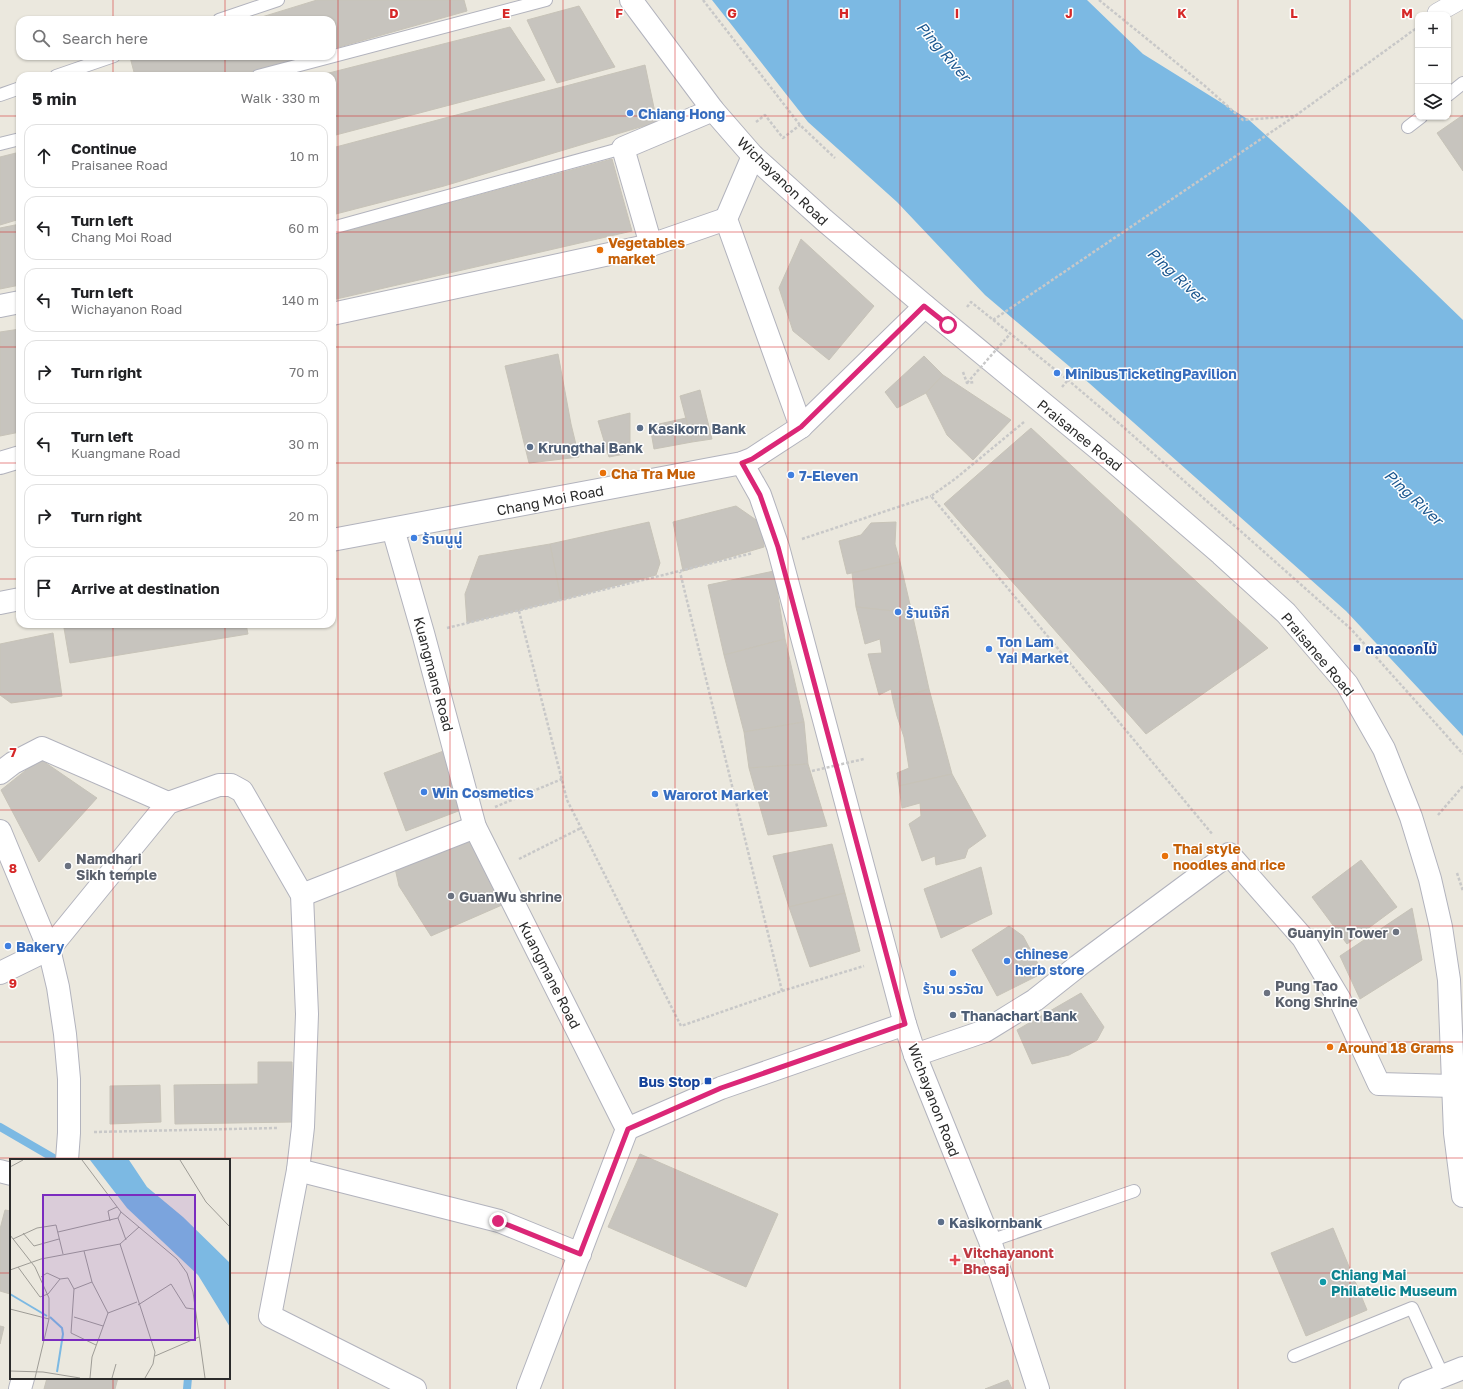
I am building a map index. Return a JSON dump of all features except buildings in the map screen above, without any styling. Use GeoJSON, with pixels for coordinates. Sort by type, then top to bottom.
{"type":"FeatureCollection","features":[{"type":"Feature","properties":{"kind":"street","name":"Wichayanon Road"},"geometry":{"type":"LineString","coordinates":[[631,0],[713,110],[753,156],[824,220],[924,306]]}},
{"type":"Feature","properties":{"kind":"street"},"geometry":{"type":"LineString","coordinates":[[1439,12],[1460,0]]}},
{"type":"Feature","properties":{"kind":"street"},"geometry":{"type":"LineString","coordinates":[[651,246],[623,148],[713,110]]}},
{"type":"Feature","properties":{"kind":"street"},"geometry":{"type":"LineString","coordinates":[[753,156],[726,219],[801,427]]}},
{"type":"Feature","properties":{"kind":"street"},"geometry":{"type":"LineString","coordinates":[[336,313],[651,246],[726,219]]}},
{"type":"Feature","properties":{"kind":"street"},"geometry":{"type":"LineString","coordinates":[[0,306],[16,303]]}},
{"type":"Feature","properties":{"kind":"street","name":"Praisanee Road"},"geometry":{"type":"LineString","coordinates":[[924,306],[1149,492],[1221,554],[1286,613],[1347,684],[1384,749],[1411,817],[1430,879],[1441,927],[1449,980],[1454,1134],[1463,1196]]}},
{"type":"Feature","properties":{"kind":"street","name":"Chang Moi Road"},"geometry":{"type":"LineString","coordinates":[[336,539],[742,463],[752,459],[801,427],[924,306]]}},
{"type":"Feature","properties":{"kind":"street"},"geometry":{"type":"LineString","coordinates":[[0,463],[16,458]]}},
{"type":"Feature","properties":{"kind":"street","name":"Wichayanon Road"},"geometry":{"type":"LineString","coordinates":[[742,463],[760,495],[778,547],[905,1024],[915,1055],[990,1241],[1038,1389]]}},
{"type":"Feature","properties":{"kind":"street","name":"Kuangmane Road"},"geometry":{"type":"LineString","coordinates":[[393,529],[474,821],[628,1129]]}},
{"type":"Feature","properties":{"kind":"street"},"geometry":{"type":"LineString","coordinates":[[0,603],[16,600]]}},
{"type":"Feature","properties":{"kind":"street"},"geometry":{"type":"LineString","coordinates":[[0,773],[13,763],[42,748],[168,803]]}},
{"type":"Feature","properties":{"kind":"street"},"geometry":{"type":"LineString","coordinates":[[0,973],[49,949],[168,803],[219,785],[231,785],[242,791],[302,895],[307,1014],[303,1127],[298,1170],[270,1316],[415,1389]]}},
{"type":"Feature","properties":{"kind":"street"},"geometry":{"type":"LineString","coordinates":[[302,895],[474,821]]}},
{"type":"Feature","properties":{"kind":"street"},"geometry":{"type":"LineString","coordinates":[[0,831],[49,949],[58,987],[65,1034],[69,1079],[69,1132],[67,1159]]}},
{"type":"Feature","properties":{"kind":"street"},"geometry":{"type":"LineString","coordinates":[[915,1055],[985,1031],[1035,1000],[1229,854],[1303,938],[1340,1000],[1378,1084],[1453,1086]]}},
{"type":"Feature","properties":{"kind":"street"},"geometry":{"type":"LineString","coordinates":[[528,1389],[628,1129],[721,1088],[905,1024]]}},
{"type":"Feature","properties":{"kind":"street"},"geometry":{"type":"LineString","coordinates":[[298,1170],[498,1221],[580,1254]]}},
{"type":"Feature","properties":{"kind":"street"},"geometry":{"type":"LineString","coordinates":[[0,1172],[10,1174]]}},
{"type":"Feature","properties":{"kind":"street"},"geometry":{"type":"LineString","coordinates":[[1410,1389],[1463,1368]]}},
{"type":"Feature","properties":{"kind":"street"},"geometry":{"type":"LineString","coordinates":[[20,1389],[23,1379]]}},
{"type":"Feature","properties":{"kind":"lane"},"geometry":{"type":"LineString","coordinates":[[231,16],[278,0]]}},
{"type":"Feature","properties":{"kind":"lane"},"geometry":{"type":"LineString","coordinates":[[336,55],[546,0]]}},
{"type":"Feature","properties":{"kind":"lane"},"geometry":{"type":"LineString","coordinates":[[68,72],[102,60]]}},
{"type":"Feature","properties":{"kind":"lane"},"geometry":{"type":"LineString","coordinates":[[273,72],[319,60]]}},
{"type":"Feature","properties":{"kind":"lane"},"geometry":{"type":"LineString","coordinates":[[1451,93],[1463,83]]}},
{"type":"Feature","properties":{"kind":"lane"},"geometry":{"type":"LineString","coordinates":[[0,95],[16,89]]}},
{"type":"Feature","properties":{"kind":"lane"},"geometry":{"type":"LineString","coordinates":[[1408,127],[1417,120]]}},
{"type":"Feature","properties":{"kind":"lane"},"geometry":{"type":"LineString","coordinates":[[0,144],[16,140]]}},
{"type":"Feature","properties":{"kind":"lane"},"geometry":{"type":"LineString","coordinates":[[336,227],[623,148]]}},
{"type":"Feature","properties":{"kind":"lane"},"geometry":{"type":"LineString","coordinates":[[990,1241],[1134,1191]]}},
{"type":"Feature","properties":{"kind":"lane"},"geometry":{"type":"LineString","coordinates":[[1294,1356],[1412,1308],[1442,1376]]}},
{"type":"Feature","properties":{"kind":"path"},"geometry":{"type":"LineString","coordinates":[[703,0],[800,126],[835,158]]}},
{"type":"Feature","properties":{"kind":"path"},"geometry":{"type":"LineString","coordinates":[[1099,0],[1205,86],[1243,120],[1295,116]]}},
{"type":"Feature","properties":{"kind":"path"},"geometry":{"type":"LineString","coordinates":[[993,320],[1295,116],[1415,29]]}},
{"type":"Feature","properties":{"kind":"path"},"geometry":{"type":"LineString","coordinates":[[765,115],[783,138],[800,126]]}},
{"type":"Feature","properties":{"kind":"path"},"geometry":{"type":"LineString","coordinates":[[971,302],[1037,355]]}},
{"type":"Feature","properties":{"kind":"path"},"geometry":{"type":"LineString","coordinates":[[967,383],[1010,334]]}},
{"type":"Feature","properties":{"kind":"path"},"geometry":{"type":"LineString","coordinates":[[423,633],[680,572],[778,547],[931,496],[955,479],[1044,405]]}},
{"type":"Feature","properties":{"kind":"path"},"geometry":{"type":"LineString","coordinates":[[931,496],[1229,854]]}},
{"type":"Feature","properties":{"kind":"path"},"geometry":{"type":"LineString","coordinates":[[680,572],[782,991]]}},
{"type":"Feature","properties":{"kind":"path"},"geometry":{"type":"LineString","coordinates":[[518,611],[568,800],[681,1026],[782,991],[888,959]]}},
{"type":"Feature","properties":{"kind":"path"},"geometry":{"type":"LineString","coordinates":[[812,771],[864,759]]}},
{"type":"Feature","properties":{"kind":"path"},"geometry":{"type":"LineString","coordinates":[[474,821],[562,779]]}},
{"type":"Feature","properties":{"kind":"path"},"geometry":{"type":"LineString","coordinates":[[1437,816],[1463,786]]}},
{"type":"Feature","properties":{"kind":"path"},"geometry":{"type":"LineString","coordinates":[[498,871],[581,828]]}},
{"type":"Feature","properties":{"kind":"path"},"geometry":{"type":"LineString","coordinates":[[1455,867],[1463,891]]}},
{"type":"Feature","properties":{"kind":"path"},"geometry":{"type":"LineString","coordinates":[[69,1132],[303,1127]]}},
{"type":"Feature","properties":{"kind":"water","name":"Ping River"},"geometry":{"type":"Polygon","coordinates":[[[712,0],[1087,0],[1143,54],[1249,120],[1349,210],[1463,320],[1463,736],[1346,611],[1089,383],[985,295],[897,202],[808,122],[712,0]]]}},
{"type":"Feature","properties":{"kind":"waterway"},"geometry":{"type":"LineString","coordinates":[[0,1127],[55,1159]]}},
{"type":"Feature","properties":{"kind":"waterway"},"geometry":{"type":"LineString","coordinates":[[187,1389],[188,1379]]}},
{"type":"Feature","properties":{"kind":"place","name":"Chiang Hong"},"geometry":{"type":"Point","coordinates":[630,113]}},
{"type":"Feature","properties":{"kind":"place","name":"Vegetables market"},"geometry":{"type":"Point","coordinates":[600,250]}},
{"type":"Feature","properties":{"kind":"place","name":"MinibusTicketingPavilion"},"geometry":{"type":"Point","coordinates":[1057,373]}},
{"type":"Feature","properties":{"kind":"place","name":"Kasikorn Bank"},"geometry":{"type":"Point","coordinates":[640,428]}},
{"type":"Feature","properties":{"kind":"place","name":"Krungthai Bank"},"geometry":{"type":"Point","coordinates":[530,447]}},
{"type":"Feature","properties":{"kind":"place","name":"Cha Tra Mue"},"geometry":{"type":"Point","coordinates":[603,473]}},
{"type":"Feature","properties":{"kind":"place","name":"7-Eleven"},"geometry":{"type":"Point","coordinates":[791,475]}},
{"type":"Feature","properties":{"kind":"place","name":"ร้านนูนู่"},"geometry":{"type":"Point","coordinates":[414,538]}},
{"type":"Feature","properties":{"kind":"place","name":"ร้านเจ๊กี"},"geometry":{"type":"Point","coordinates":[898,612]}},
{"type":"Feature","properties":{"kind":"place","name":"ตลาดดอกไม้"},"geometry":{"type":"Point","coordinates":[1357,648]}},
{"type":"Feature","properties":{"kind":"place","name":"Ton Lam Yai Market"},"geometry":{"type":"Point","coordinates":[989,649]}},
{"type":"Feature","properties":{"kind":"place","name":"Win Cosmetics"},"geometry":{"type":"Point","coordinates":[424,792]}},
{"type":"Feature","properties":{"kind":"place","name":"Warorot Market"},"geometry":{"type":"Point","coordinates":[655,794]}},
{"type":"Feature","properties":{"kind":"place","name":"Thai style noodles and rice"},"geometry":{"type":"Point","coordinates":[1165,856]}},
{"type":"Feature","properties":{"kind":"place","name":"Namdhari Sikh temple"},"geometry":{"type":"Point","coordinates":[68,866]}},
{"type":"Feature","properties":{"kind":"place","name":"GuanWu shrine"},"geometry":{"type":"Point","coordinates":[451,896]}},
{"type":"Feature","properties":{"kind":"place","name":"Guanyin Tower"},"geometry":{"type":"Point","coordinates":[1396,932]}},
{"type":"Feature","properties":{"kind":"place","name":"Bakery"},"geometry":{"type":"Point","coordinates":[8,946]}},
{"type":"Feature","properties":{"kind":"place","name":"chinese herb store"},"geometry":{"type":"Point","coordinates":[1007,961]}},
{"type":"Feature","properties":{"kind":"place","name":"ร้าน วรวัฒ"},"geometry":{"type":"Point","coordinates":[953,973]}},
{"type":"Feature","properties":{"kind":"place","name":"Pung Tao Kong Shrine"},"geometry":{"type":"Point","coordinates":[1267,993]}},
{"type":"Feature","properties":{"kind":"place","name":"Thanachart Bank"},"geometry":{"type":"Point","coordinates":[953,1015]}},
{"type":"Feature","properties":{"kind":"place","name":"Around 18 Grams"},"geometry":{"type":"Point","coordinates":[1330,1047]}},
{"type":"Feature","properties":{"kind":"place","name":"Bus Stop"},"geometry":{"type":"Point","coordinates":[708,1081]}},
{"type":"Feature","properties":{"kind":"place","name":"Kasikornbank"},"geometry":{"type":"Point","coordinates":[941,1222]}},
{"type":"Feature","properties":{"kind":"place","name":"Vitchayanont Bhesaj"},"geometry":{"type":"Point","coordinates":[955,1260]}},
{"type":"Feature","properties":{"kind":"place","name":"Chiang Mai Philatelic Museum"},"geometry":{"type":"Point","coordinates":[1323,1282]}},
{"type":"Feature","properties":{"kind":"route"},"geometry":{"type":"LineString","coordinates":[[498,1221],[580,1254],[628,1129],[721,1088],[905,1024],[778,547],[760,495],[742,463],[752,459],[801,427],[924,306],[948,325]]}}]}
